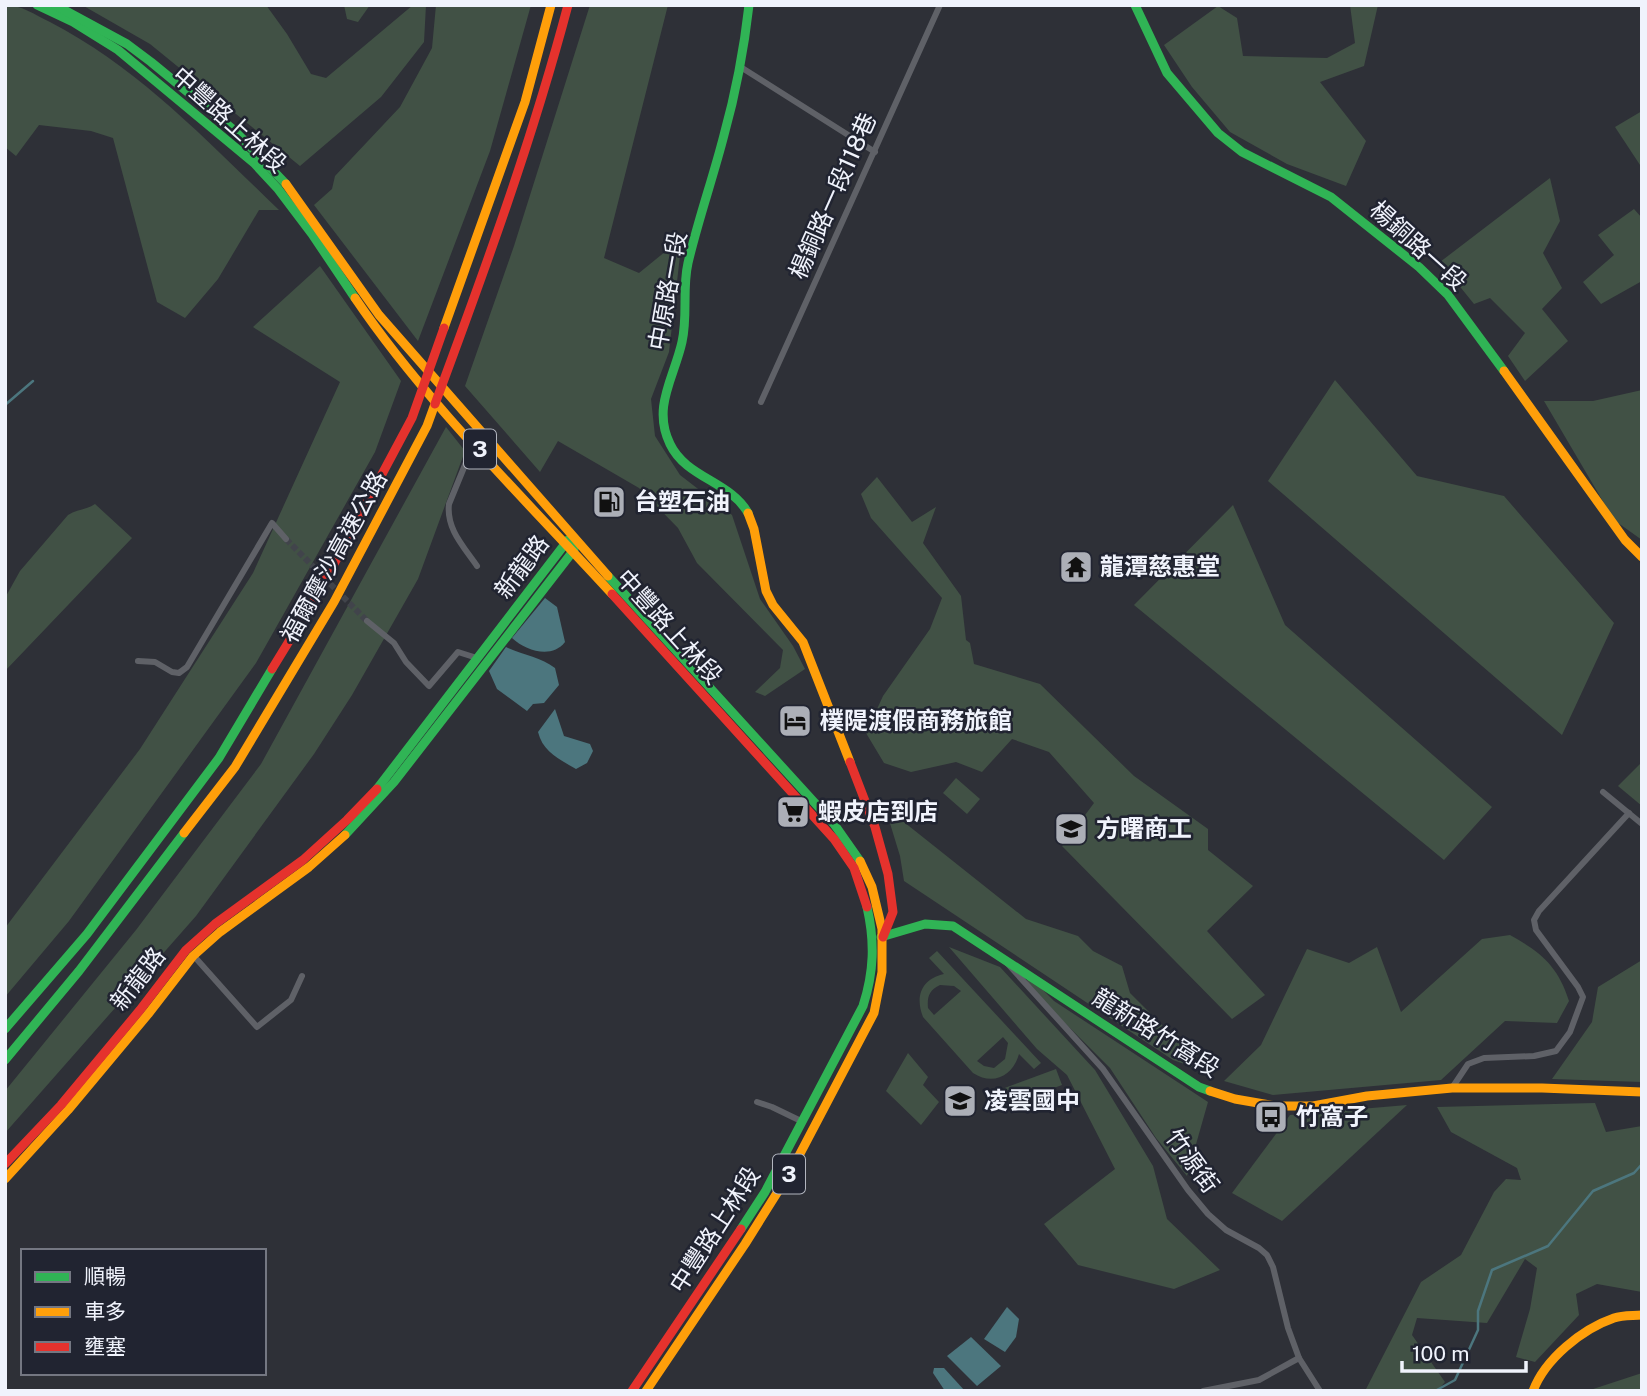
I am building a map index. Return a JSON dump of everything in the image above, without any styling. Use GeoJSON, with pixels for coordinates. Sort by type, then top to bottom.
{"type":"FeatureCollection","features":[{"type":"Feature","properties":{"kind":"main road","name":"中豐路上林段"},"geometry":{"type":"LineString","coordinates":[[37,5],[73,22],[118,50],[254,163],[278,189],[312,234],[381,336],[474,443],[569,539],[834,824],[855,851],[865,872],[876,903],[885,962],[882,990],[874,1013],[792,1169],[646,1391]]}},
{"type":"Feature","properties":{"kind":"main road","name":"中豐路上林段"},"geometry":{"type":"LineString","coordinates":[[55,5],[127,44],[244,140],[287,185],[379,315],[569,539],[574,550],[811,812],[855,869],[873,939],[872,976],[863,1006],[765,1192],[632,1391]]}},
{"type":"Feature","properties":{"kind":"main road","name":"福爾摩沙高速公路"},"geometry":{"type":"LineString","coordinates":[[5,1029],[87,934],[219,758],[318,594],[412,418],[525,102],[551,5]]}},
{"type":"Feature","properties":{"kind":"main road","name":"福爾摩沙高速公路"},"geometry":{"type":"LineString","coordinates":[[5,1060],[79,971],[235,767],[334,602],[427,426],[504,218],[549,76],[568,5]]}},
{"type":"Feature","properties":{"kind":"main road","name":"中原路一段"},"geometry":{"type":"LineString","coordinates":[[749,5],[748,27],[726,129],[687,267],[682,341],[662,402],[664,430],[684,464],[729,493],[744,506],[752,520],[766,591],[779,614],[803,642],[875,827],[888,874],[893,912],[883,937]]}},
{"type":"Feature","properties":{"kind":"main road","name":"楊銅路一段"},"geometry":{"type":"LineString","coordinates":[[1135,5],[1167,73],[1218,133],[1242,152],[1332,197],[1419,267],[1448,295],[1489,348],[1597,502],[1636,553],[1642,557]]}},
{"type":"Feature","properties":{"kind":"main road","name":"新龍路"},"geometry":{"type":"LineString","coordinates":[[5,1164],[61,1105],[215,924],[303,859],[347,820],[384,781],[569,539]]}},
{"type":"Feature","properties":{"kind":"main road","name":"新龍路"},"geometry":{"type":"LineString","coordinates":[[5,1178],[76,1100],[149,1013],[189,953],[309,867],[356,826],[394,782],[574,550]]}},
{"type":"Feature","properties":{"kind":"main road","name":"龍新路竹窩段"},"geometry":{"type":"LineString","coordinates":[[873,939],[910,926],[940,922],[953,926],[1199,1087],[1235,1099],[1276,1106],[1313,1106],[1367,1096],[1452,1088],[1542,1088],[1642,1093]]}},
{"type":"Feature","properties":{"kind":"main road"},"geometry":{"type":"LineString","coordinates":[[1533,1391],[1548,1364],[1595,1327],[1618,1317],[1642,1315]]}},
{"type":"Feature","properties":{"kind":"street","name":"楊銅路一段118巷"},"geometry":{"type":"LineString","coordinates":[[761,402],[875,152],[936,7]]}},
{"type":"Feature","properties":{"kind":"street"},"geometry":{"type":"LineString","coordinates":[[739,66],[875,152]]}},
{"type":"Feature","properties":{"kind":"street"},"geometry":{"type":"LineString","coordinates":[[474,443],[449,504],[448,514],[452,529],[477,566]]}},
{"type":"Feature","properties":{"kind":"street"},"geometry":{"type":"LineString","coordinates":[[138,662],[155,662],[179,673],[187,667],[272,523],[286,539]]}},
{"type":"Feature","properties":{"kind":"street"},"geometry":{"type":"LineString","coordinates":[[367,621],[394,643],[405,662],[429,686],[458,652],[477,658]]}},
{"type":"Feature","properties":{"kind":"street"},"geometry":{"type":"LineString","coordinates":[[1603,792],[1642,824]]}},
{"type":"Feature","properties":{"kind":"street"},"geometry":{"type":"LineString","coordinates":[[1452,1088],[1468,1065],[1484,1058],[1534,1056],[1556,1051],[1570,1032],[1583,997],[1578,986],[1536,930],[1534,920],[1629,813]]}},
{"type":"Feature","properties":{"kind":"street"},"geometry":{"type":"LineString","coordinates":[[189,953],[257,1027],[291,1000],[302,976]]}},
{"type":"Feature","properties":{"kind":"street","name":"竹源街"},"geometry":{"type":"LineString","coordinates":[[1006,962],[1103,1069],[1188,1190],[1208,1214],[1226,1230],[1267,1255],[1273,1267],[1288,1328],[1299,1358],[1320,1391]]}},
{"type":"Feature","properties":{"kind":"street"},"geometry":{"type":"LineString","coordinates":[[757,1102],[801,1121]]}},
{"type":"Feature","properties":{"kind":"street"},"geometry":{"type":"LineString","coordinates":[[1203,1391],[1259,1380],[1299,1358]]}},
{"type":"Feature","properties":{"kind":"green space"},"geometry":{"type":"Polygon","coordinates":[[[5,5],[23,9],[50,22],[113,61],[199,133],[279,210],[259,210],[218,279],[185,318],[157,302],[113,138],[91,131],[39,125],[16,156],[5,147],[5,5]]]}},
{"type":"Feature","properties":{"kind":"green space"},"geometry":{"type":"Polygon","coordinates":[[[82,5],[266,5],[311,74],[326,78],[413,5],[426,5],[424,42],[381,97],[300,166],[150,44],[82,5]]]}},
{"type":"Feature","properties":{"kind":"green space"},"geometry":{"type":"Polygon","coordinates":[[[344,5],[370,5],[358,22],[347,19],[344,5]]]}},
{"type":"Feature","properties":{"kind":"green space"},"geometry":{"type":"Polygon","coordinates":[[[436,5],[531,5],[490,151],[418,341],[314,205],[332,189],[335,176],[400,107],[432,48],[436,5]]]}},
{"type":"Feature","properties":{"kind":"green space"},"geometry":{"type":"Polygon","coordinates":[[[590,5],[668,5],[604,258],[639,273],[682,238],[669,352],[651,399],[655,436],[680,475],[732,515],[760,599],[793,646],[805,669],[765,696],[755,692],[780,668],[783,650],[697,563],[678,528],[639,488],[558,441],[540,472],[465,386],[514,246],[590,5]]]}},
{"type":"Feature","properties":{"kind":"green space"},"geometry":{"type":"Polygon","coordinates":[[[1350,5],[1378,5],[1364,66],[1320,82],[1366,141],[1346,186],[1287,164],[1230,132],[1192,87],[1164,45],[1218,6],[1237,18],[1243,56],[1327,58],[1355,43],[1350,5]]]}},
{"type":"Feature","properties":{"kind":"green space"},"geometry":{"type":"Polygon","coordinates":[[[1642,111],[1642,168],[1615,127],[1642,111]]]}},
{"type":"Feature","properties":{"kind":"green space"},"geometry":{"type":"Polygon","coordinates":[[[1550,178],[1560,221],[1543,253],[1562,288],[1542,309],[1568,341],[1525,381],[1508,356],[1525,333],[1490,298],[1474,304],[1440,262],[1550,178]]]}},
{"type":"Feature","properties":{"kind":"green space"},"geometry":{"type":"Polygon","coordinates":[[[1634,209],[1642,218],[1642,281],[1601,304],[1583,282],[1614,255],[1598,235],[1634,209]]]}},
{"type":"Feature","properties":{"kind":"green space"},"geometry":{"type":"Polygon","coordinates":[[[320,266],[401,381],[375,452],[256,663],[69,921],[5,997],[5,928],[140,749],[253,573],[340,382],[253,327],[320,266]]]}},
{"type":"Feature","properties":{"kind":"green space"},"geometry":{"type":"Polygon","coordinates":[[[1335,380],[1417,476],[1504,496],[1614,623],[1562,735],[1268,481],[1335,380]]]}},
{"type":"Feature","properties":{"kind":"green space"},"geometry":{"type":"Polygon","coordinates":[[[1642,390],[1642,540],[1614,520],[1544,401],[1593,401],[1642,390]]]}},
{"type":"Feature","properties":{"kind":"green space"},"geometry":{"type":"Polygon","coordinates":[[[446,427],[465,451],[418,579],[352,695],[314,754],[196,916],[5,1133],[5,1091],[136,930],[261,764],[446,427]]]}},
{"type":"Feature","properties":{"kind":"green space"},"geometry":{"type":"Polygon","coordinates":[[[877,477],[912,522],[936,507],[923,543],[961,596],[966,640],[970,643],[974,664],[1040,684],[1134,776],[1208,829],[1208,850],[1253,886],[1207,931],[1265,995],[1232,1019],[1062,846],[1094,803],[1049,752],[1012,739],[982,772],[956,762],[911,772],[884,763],[866,733],[883,696],[930,629],[942,598],[871,518],[861,494],[877,477]]]}},
{"type":"Feature","properties":{"kind":"green space"},"geometry":{"type":"Polygon","coordinates":[[[95,504],[132,538],[5,671],[5,598],[20,571],[68,515],[95,504]]]}},
{"type":"Feature","properties":{"kind":"green space"},"geometry":{"type":"Polygon","coordinates":[[[1233,505],[1285,625],[1492,807],[1444,860],[1134,605],[1233,505]]]}},
{"type":"Feature","properties":{"kind":"green space"},"geometry":{"type":"Polygon","coordinates":[[[1642,762],[1642,806],[1618,786],[1642,762]]]}},
{"type":"Feature","properties":{"kind":"green space"},"geometry":{"type":"Polygon","coordinates":[[[956,778],[980,799],[967,814],[943,793],[956,778]]]}},
{"type":"Feature","properties":{"kind":"green space"},"geometry":{"type":"Polygon","coordinates":[[[885,807],[1026,919],[1078,936],[1093,951],[1122,966],[1130,993],[1210,1073],[1173,1060],[904,881],[900,856],[885,807]]]}},
{"type":"Feature","properties":{"kind":"green space"},"geometry":{"type":"Polygon","coordinates":[[[1510,935],[1539,954],[1560,978],[1569,1001],[1557,1023],[1505,1021],[1441,1080],[1273,1095],[1224,1081],[1261,1045],[1307,949],[1349,963],[1377,947],[1401,1012],[1482,939],[1510,935]]]}},
{"type":"Feature","properties":{"kind":"green space"},"geometry":{"type":"Polygon","coordinates":[[[949,947],[1000,967],[1095,1070],[1153,1166],[1167,1219],[1220,1270],[1174,1289],[1078,1265],[1044,1224],[1115,1169],[1067,1075],[1037,1049],[949,947]]]}},
{"type":"Feature","properties":{"kind":"green space"},"geometry":{"type":"Polygon","coordinates":[[[937,951],[1041,1063],[1034,1069],[1019,1054],[1012,1068],[1001,1077],[988,1079],[973,1073],[923,1017],[920,1003],[922,990],[930,980],[944,974],[929,958],[937,951]],[[940,985],[933,989],[928,997],[928,1008],[934,1015],[961,991],[954,986],[940,985]],[[1003,1037],[977,1061],[994,1068],[1005,1059],[1008,1043],[1003,1037]]]}},
{"type":"Feature","properties":{"kind":"green space"},"geometry":{"type":"Polygon","coordinates":[[[1642,960],[1642,1082],[1552,1079],[1592,1022],[1598,987],[1642,960]]]}},
{"type":"Feature","properties":{"kind":"green space"},"geometry":{"type":"Polygon","coordinates":[[[1027,979],[1034,981],[1054,1001],[1208,1102],[1187,1176],[1156,1138],[1110,1068],[1028,986],[1027,979]]]}},
{"type":"Feature","properties":{"kind":"green space"},"geometry":{"type":"Polygon","coordinates":[[[908,1053],[928,1077],[923,1085],[939,1102],[921,1125],[886,1091],[908,1053]]]}},
{"type":"Feature","properties":{"kind":"green space"},"geometry":{"type":"Polygon","coordinates":[[[1056,1069],[1062,1085],[1000,1108],[994,1092],[1056,1069]]]}},
{"type":"Feature","properties":{"kind":"green space"},"geometry":{"type":"Polygon","coordinates":[[[1595,1103],[1606,1132],[1642,1126],[1642,1292],[1597,1284],[1576,1294],[1579,1315],[1535,1362],[1516,1357],[1530,1309],[1537,1268],[1525,1259],[1487,1323],[1417,1318],[1412,1335],[1445,1382],[1437,1391],[1365,1391],[1421,1282],[1461,1255],[1494,1192],[1506,1179],[1521,1180],[1517,1168],[1451,1132],[1437,1107],[1595,1103]]]}},
{"type":"Feature","properties":{"kind":"green space"},"geometry":{"type":"Polygon","coordinates":[[[1407,1105],[1282,1221],[1232,1193],[1290,1115],[1407,1105]]]}},
{"type":"Feature","properties":{"kind":"green space"},"geometry":{"type":"Polygon","coordinates":[[[1642,1373],[1642,1391],[1587,1391],[1642,1373]]]}},
{"type":"Feature","properties":{"kind":"water"},"geometry":{"type":"Polygon","coordinates":[[[545,598],[557,607],[565,642],[546,652],[531,649],[512,638],[545,598]]]}},
{"type":"Feature","properties":{"kind":"water"},"geometry":{"type":"Polygon","coordinates":[[[506,647],[544,661],[555,668],[559,685],[544,703],[533,704],[527,711],[497,689],[489,671],[506,647]]]}},
{"type":"Feature","properties":{"kind":"water"},"geometry":{"type":"Polygon","coordinates":[[[555,709],[564,736],[590,744],[593,751],[587,763],[576,769],[553,754],[540,739],[538,732],[555,709]]]}},
{"type":"Feature","properties":{"kind":"water"},"geometry":{"type":"Polygon","coordinates":[[[1007,1307],[1019,1319],[1016,1337],[1005,1352],[984,1339],[1007,1307]]]}},
{"type":"Feature","properties":{"kind":"water"},"geometry":{"type":"Polygon","coordinates":[[[971,1337],[1001,1366],[977,1386],[947,1356],[971,1337]]]}},
{"type":"Feature","properties":{"kind":"water"},"geometry":{"type":"Polygon","coordinates":[[[934,1368],[944,1368],[965,1391],[945,1391],[933,1373],[934,1368]]]}},
{"type":"Feature","properties":{"kind":"waterway"},"geometry":{"type":"LineString","coordinates":[[5,405],[33,381]]}},
{"type":"Feature","properties":{"kind":"waterway"},"geometry":{"type":"LineString","coordinates":[[1435,1391],[1455,1380],[1478,1330],[1478,1311],[1492,1270],[1548,1246],[1593,1191],[1634,1173],[1642,1164]]}},
{"type":"Feature","properties":{"kind":"tunnel"},"geometry":{"type":"LineString","coordinates":[[286,539],[367,621]]}},
{"type":"Feature","properties":{"kind":"traffic: fast"},"geometry":{"type":"LineString","coordinates":[[37,5],[73,22],[118,50],[254,163],[278,189],[312,234],[355,298]]}},
{"type":"Feature","properties":{"kind":"traffic: fast"},"geometry":{"type":"LineString","coordinates":[[55,5],[127,44],[151,62],[235,131],[286,184]]}},
{"type":"Feature","properties":{"kind":"traffic: fast"},"geometry":{"type":"LineString","coordinates":[[748,513],[740,502],[686,465],[677,455],[670,444],[663,418],[666,393],[684,332],[688,263],[732,103],[749,5]]}},
{"type":"Feature","properties":{"kind":"traffic: fast"},"geometry":{"type":"LineString","coordinates":[[1135,5],[1167,73],[1218,133],[1242,152],[1331,197],[1419,267],[1448,295],[1504,371]]}},
{"type":"Feature","properties":{"kind":"traffic: fast"},"geometry":{"type":"LineString","coordinates":[[377,789],[568,540]]}},
{"type":"Feature","properties":{"kind":"traffic: fast"},"geometry":{"type":"LineString","coordinates":[[345,835],[394,782],[574,550],[573,545]]}},
{"type":"Feature","properties":{"kind":"traffic: fast"},"geometry":{"type":"LineString","coordinates":[[608,576],[834,824],[860,861]]}},
{"type":"Feature","properties":{"kind":"traffic: fast"},"geometry":{"type":"LineString","coordinates":[[5,1029],[87,934],[219,758],[272,669]]}},
{"type":"Feature","properties":{"kind":"traffic: fast"},"geometry":{"type":"LineString","coordinates":[[5,1060],[79,971],[184,833]]}},
{"type":"Feature","properties":{"kind":"traffic: fast"},"geometry":{"type":"LineString","coordinates":[[741,1229],[765,1192],[863,1006],[872,957],[867,907]]}},
{"type":"Feature","properties":{"kind":"traffic: fast"},"geometry":{"type":"LineString","coordinates":[[881,937],[925,924],[953,926],[1199,1087],[1210,1091]]}},
{"type":"Feature","properties":{"kind":"traffic: slow"},"geometry":{"type":"LineString","coordinates":[[444,328],[525,102],[551,5]]}},
{"type":"Feature","properties":{"kind":"traffic: slow"},"geometry":{"type":"LineString","coordinates":[[286,184],[379,315],[608,576]]}},
{"type":"Feature","properties":{"kind":"traffic: slow"},"geometry":{"type":"LineString","coordinates":[[355,298],[445,413],[612,594]]}},
{"type":"Feature","properties":{"kind":"traffic: slow"},"geometry":{"type":"LineString","coordinates":[[1504,371],[1625,540],[1642,557]]}},
{"type":"Feature","properties":{"kind":"traffic: slow"},"geometry":{"type":"LineString","coordinates":[[184,833],[235,767],[334,602],[427,426],[435,404]]}},
{"type":"Feature","properties":{"kind":"traffic: slow"},"geometry":{"type":"LineString","coordinates":[[748,513],[754,529],[766,591],[773,605],[803,642],[850,762]]}},
{"type":"Feature","properties":{"kind":"traffic: slow"},"geometry":{"type":"LineString","coordinates":[[5,1179],[68,1110],[193,956],[220,932],[309,867],[345,835]]}},
{"type":"Feature","properties":{"kind":"traffic: slow"},"geometry":{"type":"LineString","coordinates":[[646,1391],[792,1169],[874,1013],[882,972],[882,929],[872,887],[860,861]]}},
{"type":"Feature","properties":{"kind":"traffic: slow"},"geometry":{"type":"LineString","coordinates":[[1210,1091],[1235,1099],[1276,1106],[1313,1106],[1367,1096],[1452,1088],[1642,1092]]}},
{"type":"Feature","properties":{"kind":"traffic: slow"},"geometry":{"type":"LineString","coordinates":[[1533,1391],[1546,1368],[1577,1337],[1614,1318],[1642,1315]]}},
{"type":"Feature","properties":{"kind":"traffic: jam"},"geometry":{"type":"LineString","coordinates":[[435,404],[523,156],[568,5]]}},
{"type":"Feature","properties":{"kind":"traffic: jam"},"geometry":{"type":"LineString","coordinates":[[272,669],[318,594],[412,418],[444,328]]}},
{"type":"Feature","properties":{"kind":"traffic: jam"},"geometry":{"type":"LineString","coordinates":[[612,594],[834,839],[854,868],[867,907]]}},
{"type":"Feature","properties":{"kind":"traffic: jam"},"geometry":{"type":"LineString","coordinates":[[850,762],[875,827],[888,874],[893,912],[883,937]]}},
{"type":"Feature","properties":{"kind":"traffic: jam"},"geometry":{"type":"LineString","coordinates":[[5,1164],[61,1105],[186,950],[215,924],[303,860],[377,789]]}},
{"type":"Feature","properties":{"kind":"traffic: jam"},"geometry":{"type":"LineString","coordinates":[[632,1391],[741,1229]]}},
{"type":"Feature","properties":{"kind":"place","name":"台塑石油"},"geometry":{"type":"Point","coordinates":[609,502]}},
{"type":"Feature","properties":{"kind":"place","name":"龍潭慈惠堂"},"geometry":{"type":"Point","coordinates":[1076,567]}},
{"type":"Feature","properties":{"kind":"place","name":"樸隄渡假商務旅館"},"geometry":{"type":"Point","coordinates":[795,721]}},
{"type":"Feature","properties":{"kind":"place","name":"蝦皮店到店"},"geometry":{"type":"Point","coordinates":[793,812]}},
{"type":"Feature","properties":{"kind":"place","name":"方曙商工"},"geometry":{"type":"Point","coordinates":[1071,829]}},
{"type":"Feature","properties":{"kind":"place","name":"凌雲國中"},"geometry":{"type":"Point","coordinates":[960,1101]}},
{"type":"Feature","properties":{"kind":"place","name":"竹窩子"},"geometry":{"type":"Point","coordinates":[1271,1117]}}]}
